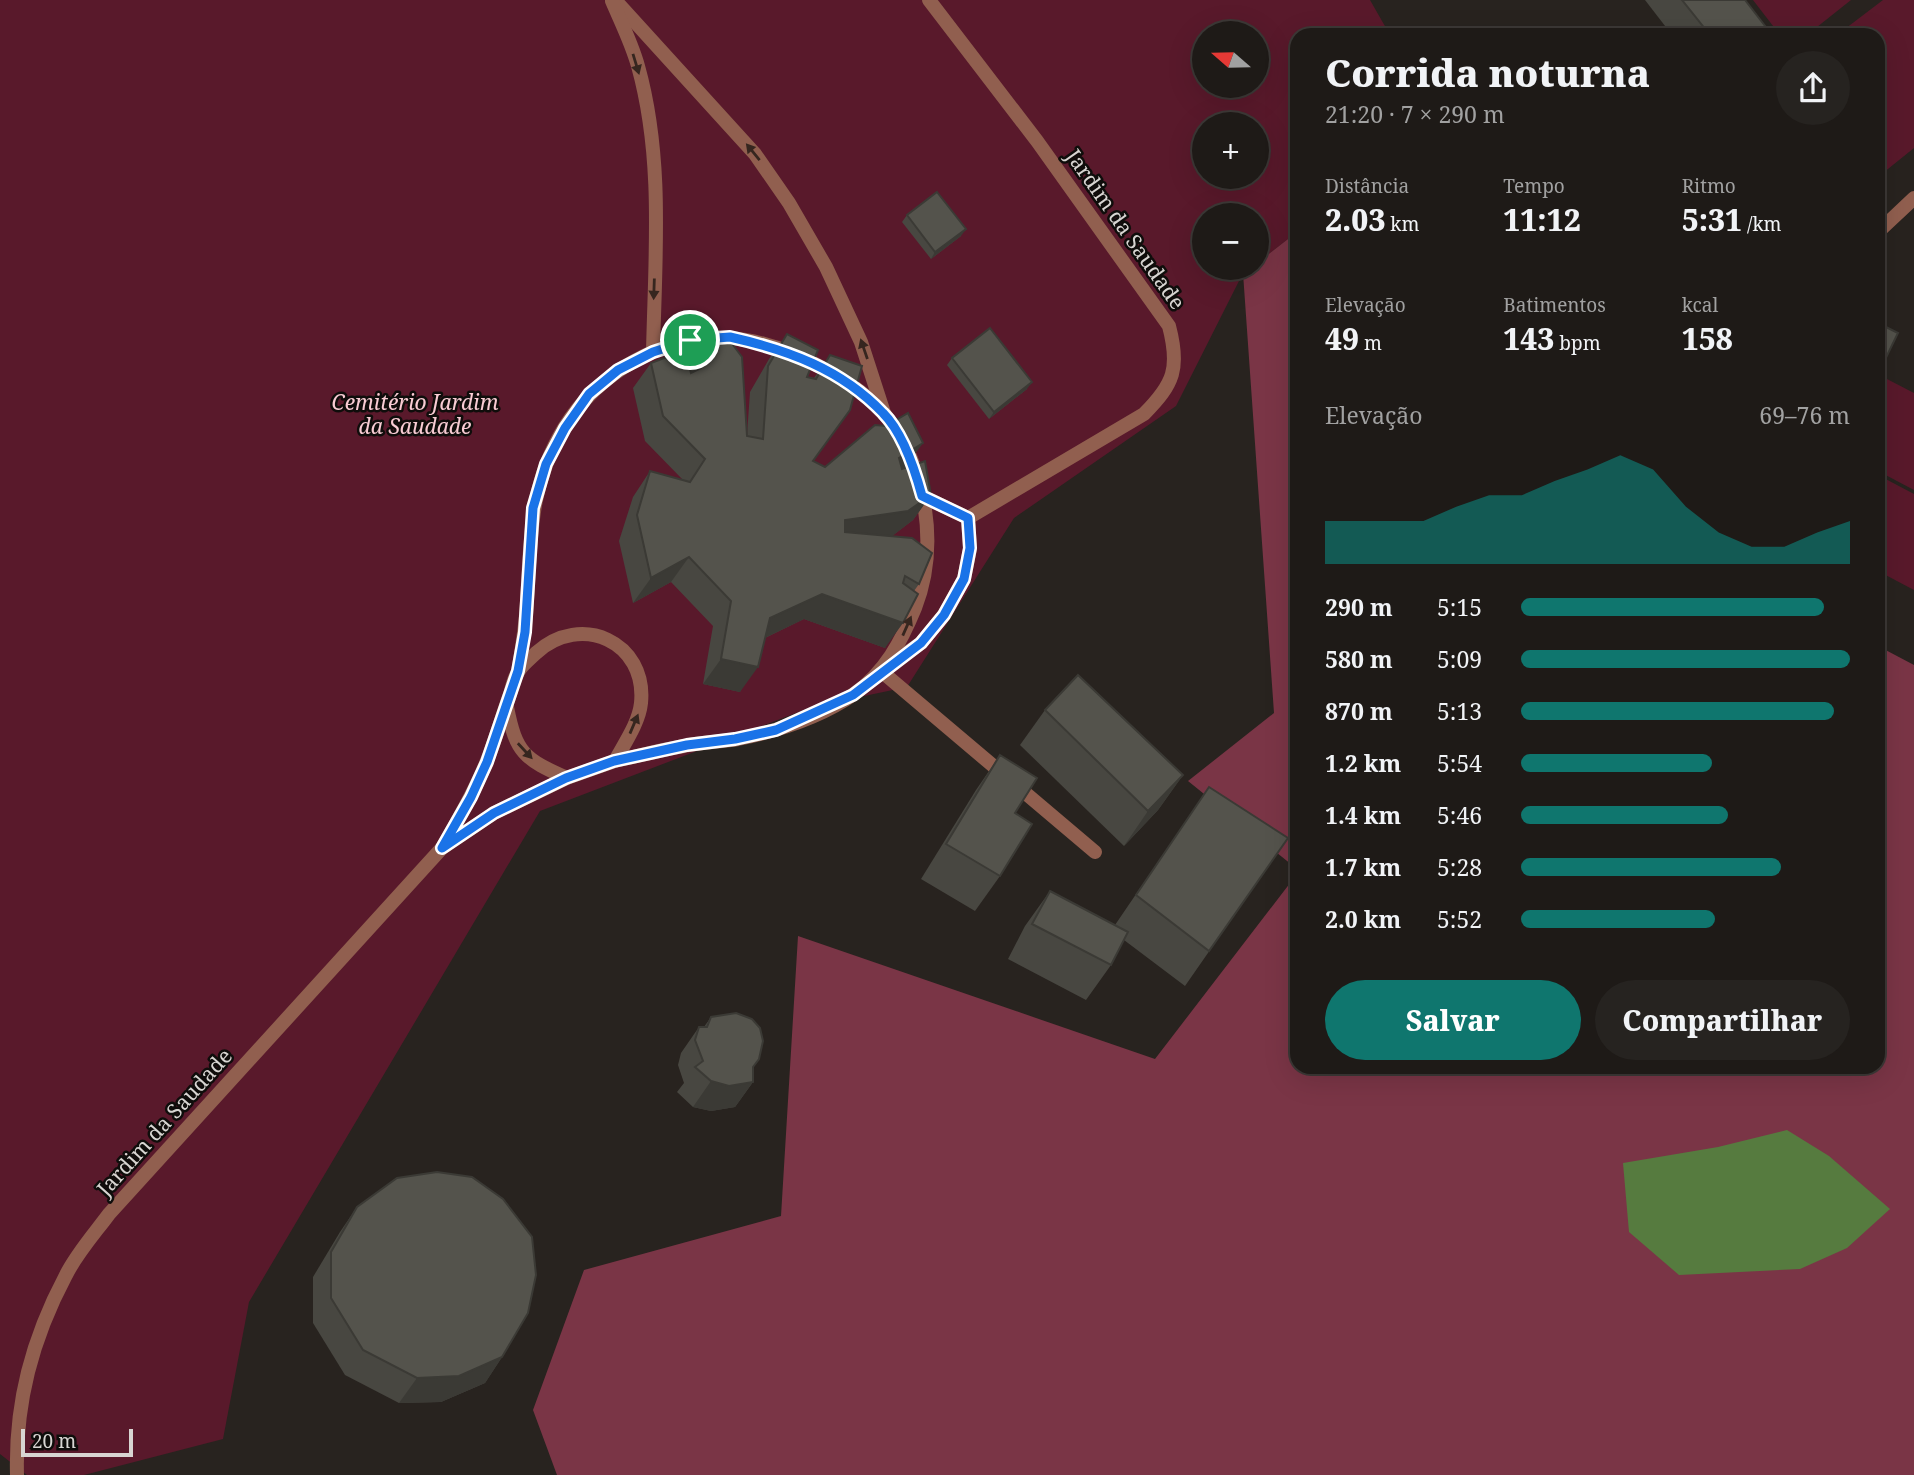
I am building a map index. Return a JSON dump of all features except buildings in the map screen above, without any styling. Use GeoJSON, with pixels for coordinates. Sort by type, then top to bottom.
{"type":"FeatureCollection","features":[{"type":"Feature","properties":{"kind":"lane","name":"Jardim da Saudade"},"geometry":{"type":"LineString","coordinates":[[613,0],[638,65],[657,200],[653,352]]}},
{"type":"Feature","properties":{"kind":"lane","name":"Jardim da Saudade"},"geometry":{"type":"LineString","coordinates":[[613,0],[755,154],[789,203],[826,267],[861,342],[885,414],[915,471],[928,528],[928,557],[921,591],[905,632],[881,671]]}},
{"type":"Feature","properties":{"kind":"lane","name":"Jardim da Saudade"},"geometry":{"type":"LineString","coordinates":[[442,848],[494,813],[566,778],[614,761],[776,730],[853,695],[921,643],[944,615],[964,579],[970,548],[968,518],[1144,414],[1162,396],[1173,373],[1175,350],[1170,327],[1037,141],[929,0]]}},
{"type":"Feature","properties":{"kind":"lane"},"geometry":{"type":"LineString","coordinates":[[1885,225],[1914,198]]}},
{"type":"Feature","properties":{"kind":"lane","name":"Jardim da Saudade"},"geometry":{"type":"LineString","coordinates":[[18,1475],[16,1444],[22,1393],[38,1335],[67,1273],[109,1214],[442,848],[477,785],[518,671],[525,632],[533,508],[546,464],[565,428],[589,394],[618,370],[653,352],[690,340],[730,337],[773,347],[810,360],[844,380],[885,414]]}},
{"type":"Feature","properties":{"kind":"lane"},"geometry":{"type":"LineString","coordinates":[[922,496],[968,518]]}},
{"type":"Feature","properties":{"kind":"lane","name":"Jardim da Saudade"},"geometry":{"type":"LineString","coordinates":[[518,671],[539,650],[558,639],[575,634],[595,635],[615,643],[631,657],[641,681],[641,706],[632,730],[614,761]]}},
{"type":"Feature","properties":{"kind":"lane"},"geometry":{"type":"LineString","coordinates":[[881,671],[1095,852]]}},
{"type":"Feature","properties":{"kind":"lane"},"geometry":{"type":"LineString","coordinates":[[506,705],[512,734],[522,751],[542,767],[566,778]]}},
{"type":"Feature","properties":{"kind":"green space","name":"Cemitério Jardim da Saudade"},"geometry":{"type":"Polygon","coordinates":[[[0,0],[1370,0],[1386,28],[1290,28],[1290,237],[1269,254],[1269,203],[1192,203],[1192,280],[1239,280],[1176,406],[1014,518],[907,687],[812,707],[540,811],[249,1302],[223,1439],[84,1475],[27,1475],[0,1454],[0,0]]]}},
{"type":"Feature","properties":{"kind":"green space"},"geometry":{"type":"Polygon","coordinates":[[[1753,0],[1851,0],[1816,28],[1775,28],[1753,0]]]}},
{"type":"Feature","properties":{"kind":"green space"},"geometry":{"type":"Polygon","coordinates":[[[1883,0],[1914,0],[1914,148],[1885,171],[1885,28],[1846,28],[1883,0]]]}},
{"type":"Feature","properties":{"kind":"green space"},"geometry":{"type":"Polygon","coordinates":[[[1885,378],[1914,393],[1914,490],[1885,475],[1885,378]]]}},
{"type":"Feature","properties":{"kind":"green space"},"geometry":{"type":"Polygon","coordinates":[[[1885,479],[1914,494],[1914,590],[1885,575],[1885,479]]]}},
{"type":"Feature","properties":{"kind":"shaded area"},"geometry":{"type":"Polygon","coordinates":[[[1290,237],[1290,863],[1188,781],[1274,713],[1243,280],[1269,280],[1269,254],[1290,237]]]}},
{"type":"Feature","properties":{"kind":"shaded area"},"geometry":{"type":"Polygon","coordinates":[[[1885,650],[1914,665],[1914,1475],[557,1475],[533,1410],[584,1270],[781,1216],[798,936],[1155,1059],[1290,883],[1290,1074],[1885,1074],[1885,650]]]}},
{"type":"Feature","properties":{"kind":"shaded area"},"geometry":{"type":"Polygon","coordinates":[[[1787,1130],[1829,1156],[1890,1209],[1847,1248],[1800,1269],[1679,1275],[1629,1232],[1623,1163],[1718,1147],[1787,1130]]]}},
{"type":"Feature","properties":{"kind":"route"},"geometry":{"type":"LineString","coordinates":[[730,337],[773,347],[810,360],[844,380],[885,414],[915,471],[922,496],[968,518],[970,548],[964,579],[944,615],[921,643],[853,695],[776,730],[614,761],[566,778],[494,813],[442,848],[487,762],[518,671],[525,632],[533,508],[546,464],[565,428],[589,394],[618,370],[653,352],[690,340],[730,337]]}}]}
